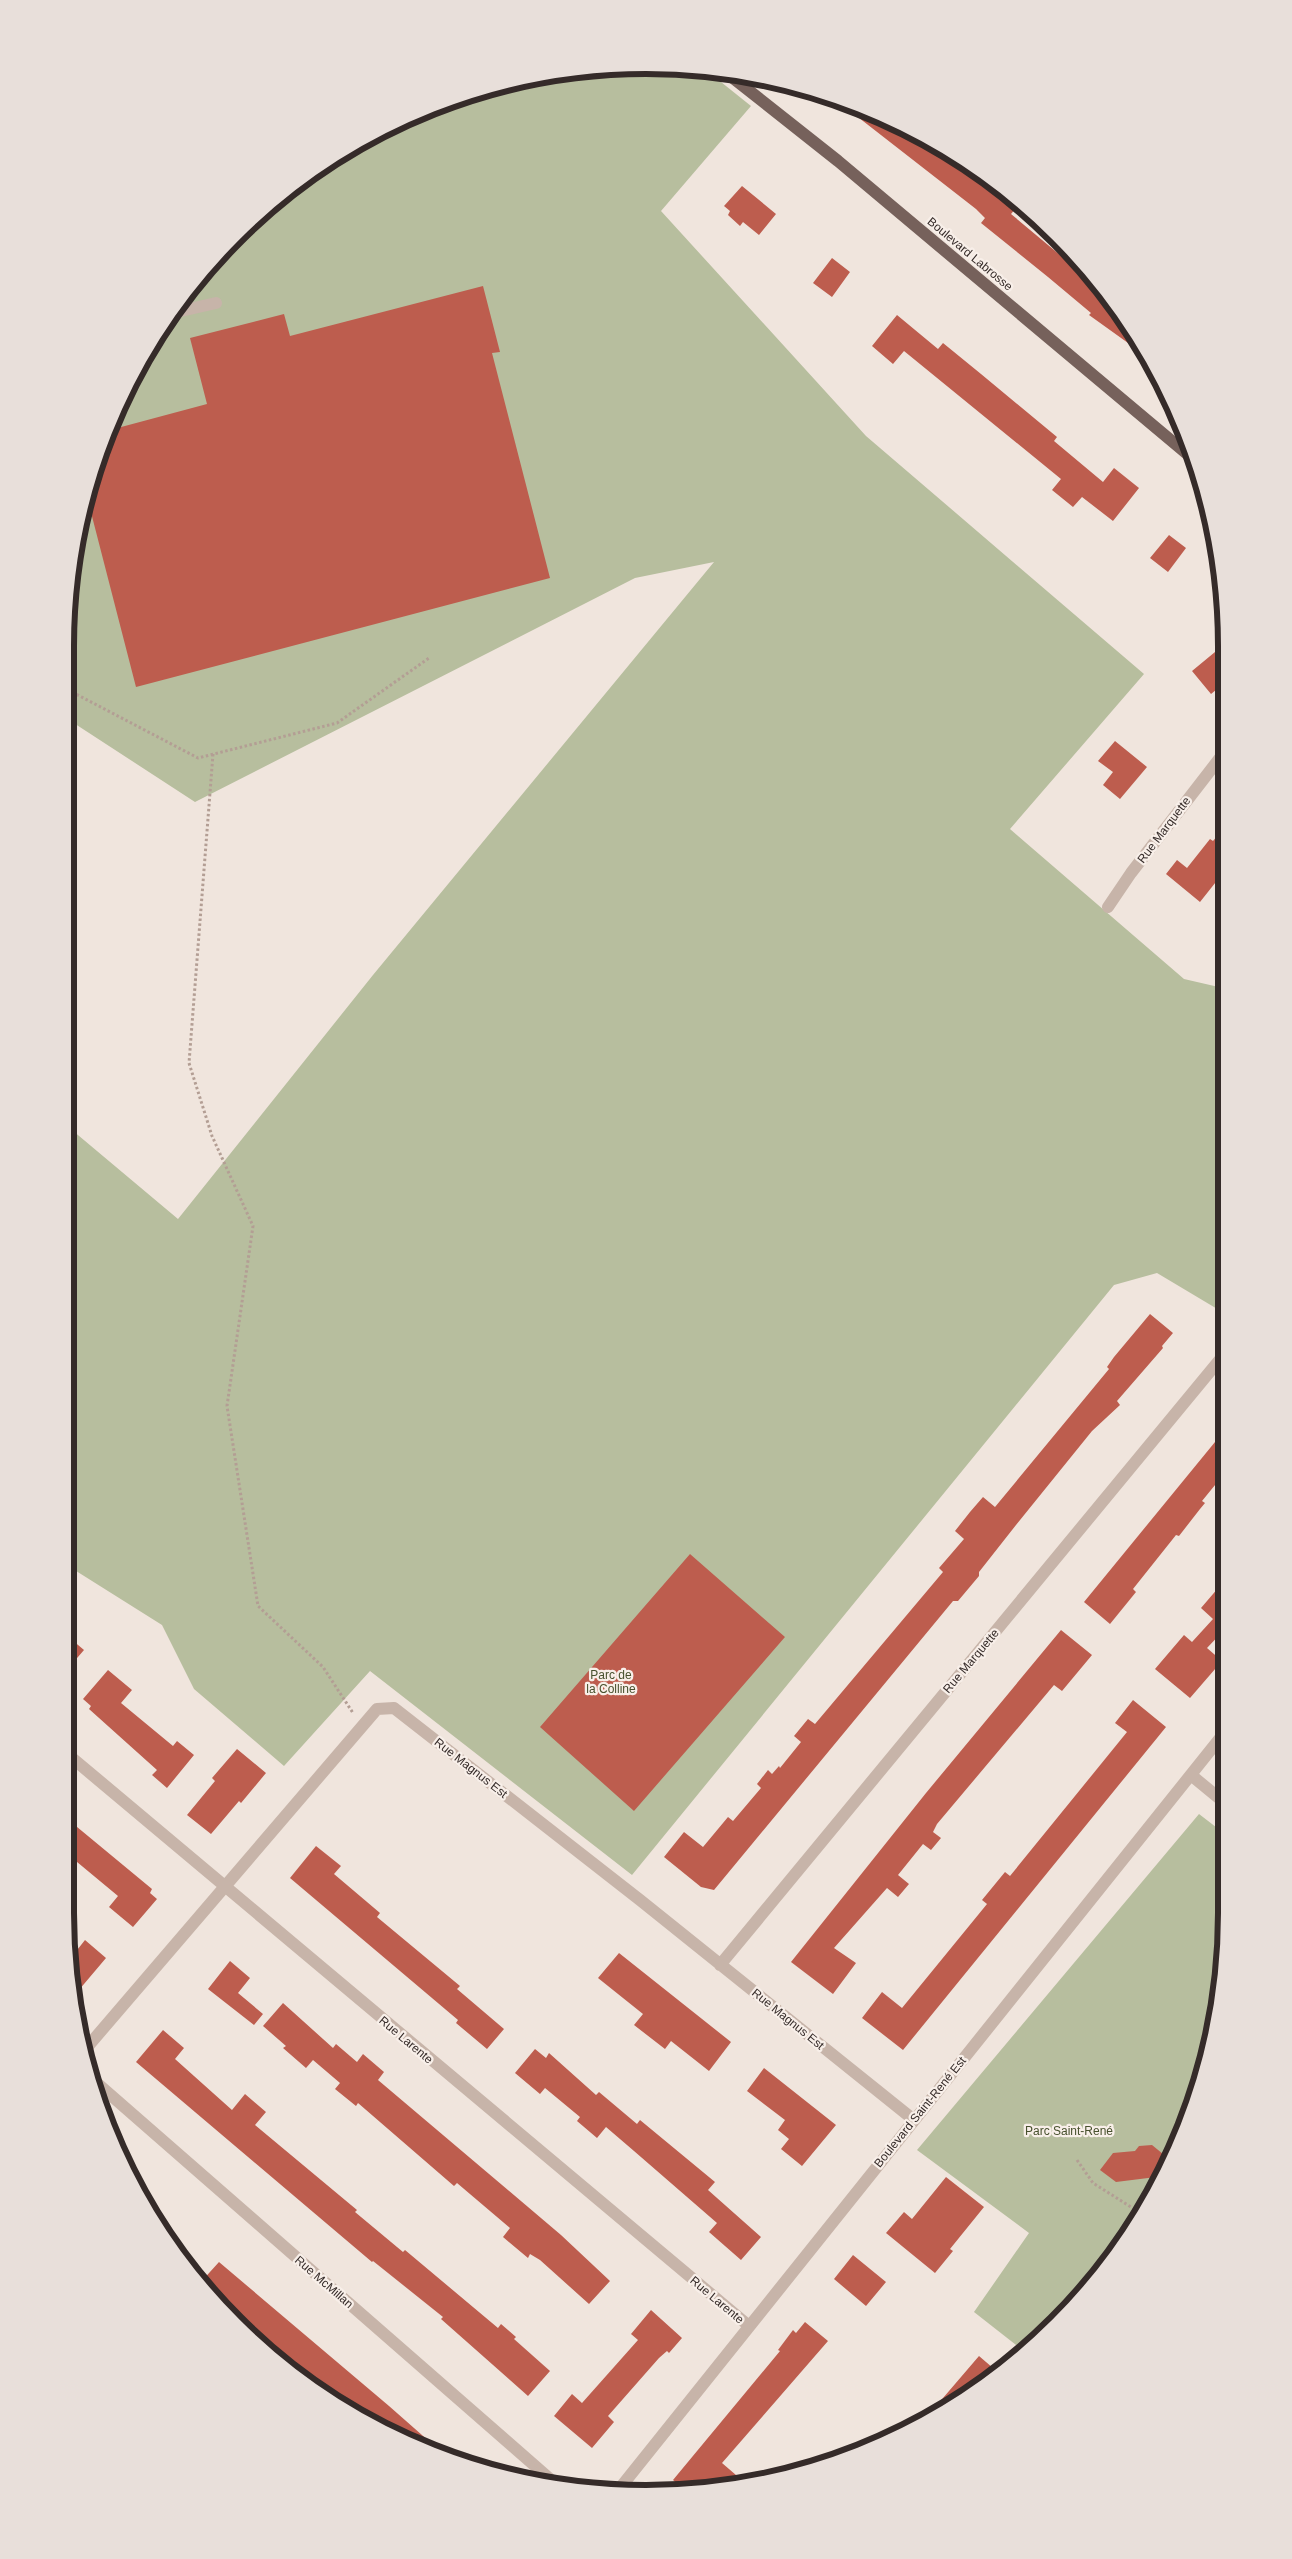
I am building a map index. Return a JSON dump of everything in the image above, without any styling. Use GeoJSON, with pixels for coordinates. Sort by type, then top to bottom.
{"type":"FeatureCollection","features":[{"type":"Feature","properties":{"kind":"main road","name":"Boulevard Labrosse"},"geometry":{"type":"LineString","coordinates":[[738,82],[845,168],[1184,451]]}},
{"type":"Feature","properties":{"kind":"street"},"geometry":{"type":"LineString","coordinates":[[183,311],[216,303]]}},
{"type":"Feature","properties":{"kind":"street","name":"Rue Marquette"},"geometry":{"type":"LineString","coordinates":[[1108,908],[1131,873],[1218,759]]}},
{"type":"Feature","properties":{"kind":"street","name":"Rue Marquette"},"geometry":{"type":"LineString","coordinates":[[720,1965],[1218,1362]]}},
{"type":"Feature","properties":{"kind":"street","name":"Rue Magnus Est"},"geometry":{"type":"LineString","coordinates":[[89,2045],[377,1709],[394,1708],[914,2120]]}},
{"type":"Feature","properties":{"kind":"street","name":"Boulevard Saint-René Est"},"geometry":{"type":"LineString","coordinates":[[622,2484],[1218,1741]]}},
{"type":"Feature","properties":{"kind":"street","name":"Rue Larente"},"geometry":{"type":"LineString","coordinates":[[74,1760],[223,1887],[749,2326]]}},
{"type":"Feature","properties":{"kind":"street"},"geometry":{"type":"LineString","coordinates":[[1191,1775],[1218,1797]]}},
{"type":"Feature","properties":{"kind":"street","name":"Rue McMillan"},"geometry":{"type":"LineString","coordinates":[[101,2088],[547,2476]]}},
{"type":"Feature","properties":{"kind":"path"},"geometry":{"type":"LineString","coordinates":[[74,693],[198,758],[337,723],[429,658]]}},
{"type":"Feature","properties":{"kind":"path"},"geometry":{"type":"LineString","coordinates":[[213,754],[189,1063],[212,1136],[253,1226],[227,1406],[258,1606],[323,1666],[348,1707],[363,1725]]}},
{"type":"Feature","properties":{"kind":"path"},"geometry":{"type":"LineString","coordinates":[[1077,2160],[1093,2183],[1135,2210]]}},
{"type":"Feature","properties":{"kind":"green space","name":"Parc de la Colline"},"geometry":{"type":"Polygon","coordinates":[[[646,74],[717,79],[751,106],[661,211],[866,436],[1144,674],[1010,829],[1184,979],[1218,987],[1218,1309],[1157,1273],[1114,1285],[632,1875],[370,1671],[284,1766],[194,1689],[162,1625],[74,1570],[74,1132],[178,1219],[373,975],[714,562],[635,578],[195,802],[74,723],[75,609],[85,534],[93,498],[117,427],[150,360],[192,298],[241,241],[298,192],[328,170],[360,150],[427,117],[498,93],[571,79],[646,74]]]}},
{"type":"Feature","properties":{"kind":"green space","name":"Parc Saint-René"},"geometry":{"type":"Polygon","coordinates":[[[1199,1814],[1218,1829],[1217,1950],[1213,1988],[1199,2061],[1175,2132],[1142,2199],[1122,2231],[1100,2261],[1051,2318],[1018,2347],[974,2312],[1029,2233],[917,2150],[1199,1814]]]}},
{"type":"Feature","properties":{"kind":"building"},"geometry":{"type":"Polygon","coordinates":[[[851,112],[932,150],[964,170],[1015,209],[1011,214],[1076,269],[1100,298],[1134,347],[1089,315],[1091,313],[981,223],[985,218],[851,112]]]}},
{"type":"Feature","properties":{"kind":"building"},"geometry":{"type":"Polygon","coordinates":[[[742,186],[776,214],[759,235],[743,222],[740,226],[728,215],[730,211],[724,206],[742,186]]]}},
{"type":"Feature","properties":{"kind":"building"},"geometry":{"type":"Polygon","coordinates":[[[832,258],[850,272],[832,297],[813,283],[832,258]]]}},
{"type":"Feature","properties":{"kind":"building"},"geometry":{"type":"Polygon","coordinates":[[[483,286],[500,352],[492,353],[550,578],[136,687],[90,510],[104,462],[117,428],[207,404],[190,338],[284,314],[290,336],[483,286]]]}},
{"type":"Feature","properties":{"kind":"building"},"geometry":{"type":"Polygon","coordinates":[[[897,315],[938,349],[943,343],[1057,437],[1054,441],[1103,482],[1114,468],[1139,488],[1113,521],[1082,497],[1073,507],[1052,490],[1061,479],[904,351],[893,364],[872,346],[897,315]]]}},
{"type":"Feature","properties":{"kind":"building"},"geometry":{"type":"Polygon","coordinates":[[[1169,535],[1186,548],[1168,572],[1150,558],[1169,535]]]}},
{"type":"Feature","properties":{"kind":"building"},"geometry":{"type":"Polygon","coordinates":[[[1215,652],[1218,656],[1218,688],[1211,694],[1192,671],[1215,652]]]}},
{"type":"Feature","properties":{"kind":"building"},"geometry":{"type":"Polygon","coordinates":[[[1115,741],[1147,767],[1120,799],[1103,785],[1113,772],[1098,761],[1115,741]]]}},
{"type":"Feature","properties":{"kind":"building"},"geometry":{"type":"Polygon","coordinates":[[[1218,835],[1218,879],[1200,902],[1166,874],[1177,860],[1187,868],[1210,839],[1213,841],[1218,835]]]}},
{"type":"Feature","properties":{"kind":"building"},"geometry":{"type":"Polygon","coordinates":[[[1150,1314],[1173,1333],[1162,1346],[1163,1348],[1117,1401],[1120,1405],[1092,1431],[979,1572],[979,1576],[958,1601],[953,1601],[714,1890],[701,1887],[664,1857],[684,1832],[703,1847],[728,1817],[733,1821],[761,1788],[757,1784],[768,1770],[772,1774],[779,1766],[780,1768],[801,1742],[794,1736],[808,1719],[815,1724],[943,1572],[939,1568],[964,1539],[955,1531],[970,1512],[983,1497],[995,1507],[1109,1369],[1107,1367],[1114,1357],[1150,1314]]]}},
{"type":"Feature","properties":{"kind":"building"},"geometry":{"type":"Polygon","coordinates":[[[1218,1438],[1218,1481],[1202,1501],[1205,1503],[1179,1536],[1176,1535],[1133,1589],[1136,1592],[1110,1624],[1084,1602],[1218,1438]]]}},
{"type":"Feature","properties":{"kind":"building"},"geometry":{"type":"Polygon","coordinates":[[[690,1554],[785,1637],[634,1811],[540,1727],[690,1554]]]}},
{"type":"Feature","properties":{"kind":"building"},"geometry":{"type":"Polygon","coordinates":[[[1218,1588],[1218,1636],[1207,1648],[1218,1658],[1218,1666],[1190,1698],[1155,1669],[1184,1635],[1192,1642],[1213,1619],[1201,1608],[1218,1588]]]}},
{"type":"Feature","properties":{"kind":"building"},"geometry":{"type":"Polygon","coordinates":[[[1061,1630],[1092,1655],[1062,1691],[1054,1685],[937,1824],[933,1832],[941,1838],[931,1850],[923,1844],[898,1875],[909,1884],[898,1897],[887,1888],[834,1948],[856,1963],[833,1994],[791,1962],[926,1793],[1061,1630]]]}},
{"type":"Feature","properties":{"kind":"building"},"geometry":{"type":"Polygon","coordinates":[[[74,1642],[84,1650],[74,1662],[74,1642]]]}},
{"type":"Feature","properties":{"kind":"building"},"geometry":{"type":"Polygon","coordinates":[[[108,1670],[132,1690],[121,1703],[173,1746],[177,1741],[194,1755],[167,1788],[152,1775],[157,1770],[89,1709],[91,1706],[83,1699],[108,1670]]]}},
{"type":"Feature","properties":{"kind":"building"},"geometry":{"type":"Polygon","coordinates":[[[1133,1700],[1166,1727],[903,2050],[862,2018],[882,1992],[902,2008],[987,1904],[982,1900],[1005,1872],[1010,1876],[1127,1732],[1115,1723],[1133,1700]]]}},
{"type":"Feature","properties":{"kind":"building"},"geometry":{"type":"Polygon","coordinates":[[[237,1749],[266,1773],[241,1803],[239,1801],[211,1834],[187,1815],[215,1781],[212,1778],[237,1749]]]}},
{"type":"Feature","properties":{"kind":"building"},"geometry":{"type":"Polygon","coordinates":[[[74,1824],[152,1889],[150,1893],[157,1899],[133,1927],[109,1907],[118,1896],[74,1859],[74,1824]]]}},
{"type":"Feature","properties":{"kind":"building"},"geometry":{"type":"Polygon","coordinates":[[[316,1846],[341,1866],[334,1874],[380,1913],[377,1917],[460,1986],[457,1989],[504,2029],[487,2049],[456,2023],[458,2020],[290,1878],[316,1846]]]}},
{"type":"Feature","properties":{"kind":"building"},"geometry":{"type":"Polygon","coordinates":[[[85,1940],[106,1958],[79,1990],[79,1988],[75,1952],[85,1940]]]}},
{"type":"Feature","properties":{"kind":"building"},"geometry":{"type":"Polygon","coordinates":[[[619,1953],[731,2042],[709,2071],[671,2041],[665,2049],[634,2025],[643,2014],[598,1978],[619,1953]]]}},
{"type":"Feature","properties":{"kind":"building"},"geometry":{"type":"Polygon","coordinates":[[[230,1961],[250,1978],[238,1993],[263,2014],[254,2025],[208,1989],[230,1961]]]}},
{"type":"Feature","properties":{"kind":"building"},"geometry":{"type":"Polygon","coordinates":[[[283,2003],[333,2048],[336,2044],[357,2062],[363,2054],[384,2072],[378,2080],[561,2235],[610,2281],[589,2304],[540,2260],[530,2254],[528,2258],[503,2237],[510,2228],[457,2183],[454,2186],[358,2103],[356,2106],[335,2089],[340,2083],[313,2060],[306,2068],[283,2048],[286,2046],[263,2026],[283,2003]]]}},
{"type":"Feature","properties":{"kind":"building"},"geometry":{"type":"Polygon","coordinates":[[[163,2030],[184,2048],[175,2059],[232,2110],[245,2094],[266,2112],[255,2125],[357,2210],[355,2212],[403,2252],[405,2250],[498,2328],[501,2324],[516,2337],[514,2339],[550,2371],[528,2396],[441,2319],[443,2317],[372,2262],[136,2062],[163,2030]]]}},
{"type":"Feature","properties":{"kind":"building"},"geometry":{"type":"Polygon","coordinates":[[[535,2049],[546,2058],[549,2053],[596,2095],[599,2092],[637,2124],[640,2120],[715,2182],[708,2190],[761,2237],[741,2260],[709,2232],[717,2223],[606,2127],[597,2138],[577,2121],[580,2117],[545,2088],[540,2094],[515,2073],[535,2049]]]}},
{"type":"Feature","properties":{"kind":"building"},"geometry":{"type":"Polygon","coordinates":[[[764,2068],[836,2125],[802,2166],[781,2149],[789,2139],[778,2130],[785,2120],[747,2091],[764,2068]]]}},
{"type":"Feature","properties":{"kind":"building"},"geometry":{"type":"Polygon","coordinates":[[[1152,2145],[1163,2154],[1153,2177],[1116,2182],[1100,2170],[1113,2153],[1135,2151],[1139,2146],[1152,2145]]]}},
{"type":"Feature","properties":{"kind":"building"},"geometry":{"type":"Polygon","coordinates":[[[946,2177],[984,2207],[950,2249],[953,2251],[935,2273],[886,2233],[904,2212],[912,2219],[946,2177]]]}},
{"type":"Feature","properties":{"kind":"building"},"geometry":{"type":"Polygon","coordinates":[[[853,2255],[886,2282],[866,2306],[834,2279],[853,2255]]]}},
{"type":"Feature","properties":{"kind":"building"},"geometry":{"type":"Polygon","coordinates":[[[219,2262],[432,2444],[360,2409],[328,2389],[300,2366],[298,2367],[241,2318],[205,2277],[219,2262]]]}},
{"type":"Feature","properties":{"kind":"building"},"geometry":{"type":"Polygon","coordinates":[[[651,2310],[682,2338],[669,2353],[667,2351],[659,2358],[608,2416],[614,2422],[592,2448],[554,2416],[572,2394],[582,2403],[638,2340],[631,2334],[651,2310]]]}},
{"type":"Feature","properties":{"kind":"building"},"geometry":{"type":"Polygon","coordinates":[[[805,2322],[828,2341],[722,2463],[736,2475],[733,2478],[721,2480],[678,2484],[673,2480],[780,2351],[778,2350],[793,2330],[796,2333],[805,2322]]]}},
{"type":"Feature","properties":{"kind":"building"},"geometry":{"type":"Polygon","coordinates":[[[979,2356],[993,2368],[964,2389],[935,2407],[979,2356]]]}}]}
